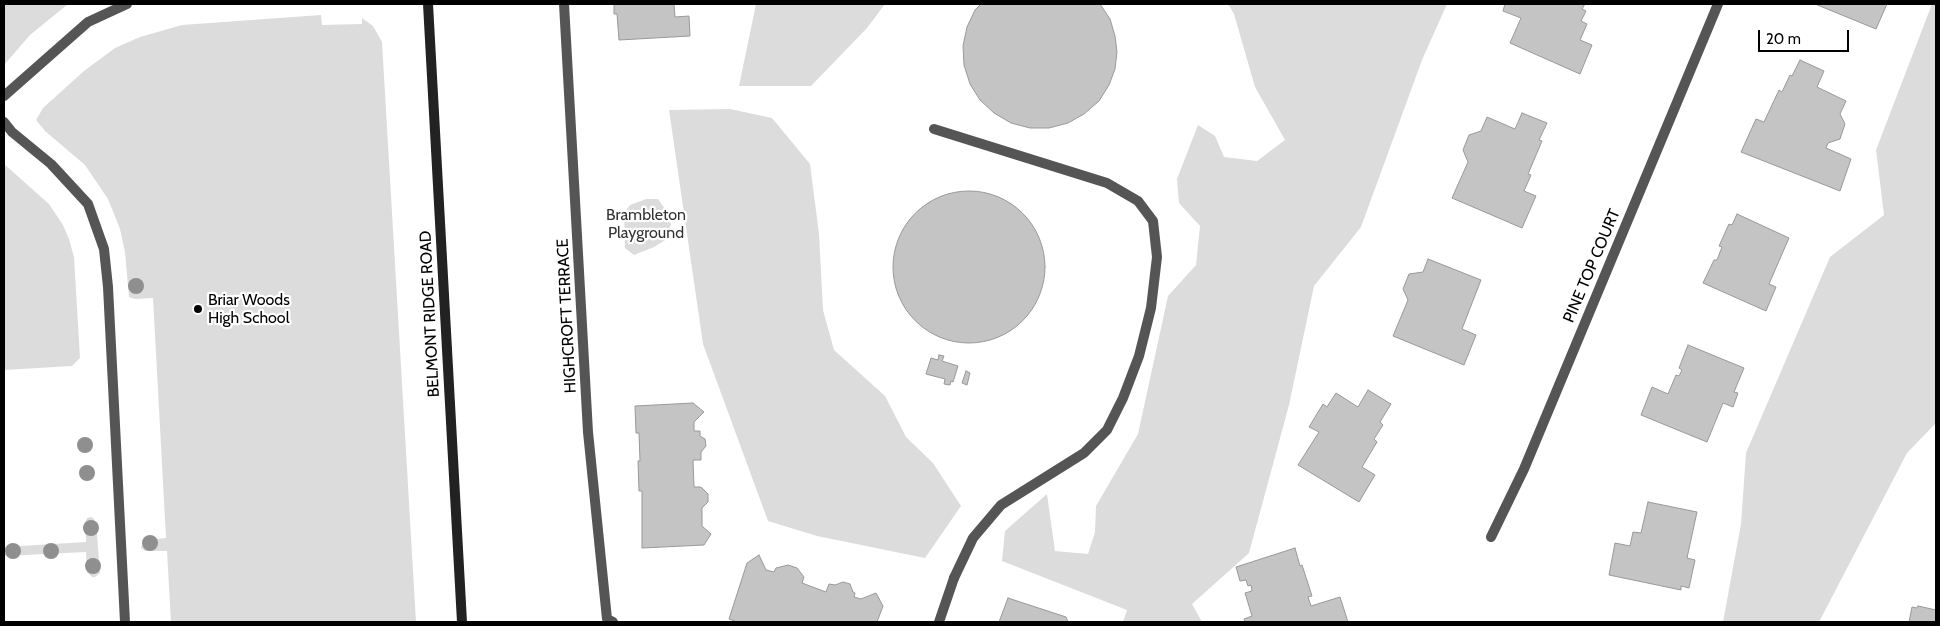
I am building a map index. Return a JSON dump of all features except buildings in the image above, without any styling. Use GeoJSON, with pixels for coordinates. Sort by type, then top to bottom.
{"type":"FeatureCollection","features":[{"type":"Feature","properties":{"kind":"main road","name":"BELMONT RIDGE ROAD"},"geometry":{"type":"LineString","coordinates":[[428,4],[462,622]]}},
{"type":"Feature","properties":{"kind":"street"},"geometry":{"type":"LineString","coordinates":[[4,96],[88,22],[127,4]]}},
{"type":"Feature","properties":{"kind":"street","name":"HIGHCROFT TERRACE"},"geometry":{"type":"LineString","coordinates":[[564,4],[588,432],[607,619],[614,622]]}},
{"type":"Feature","properties":{"kind":"street","name":"PINE TOP COURT"},"geometry":{"type":"LineString","coordinates":[[1491,537],[1527,460],[1718,4]]}},
{"type":"Feature","properties":{"kind":"street"},"geometry":{"type":"LineString","coordinates":[[4,122],[12,132],[51,164],[88,204],[104,249],[108,288],[125,622]]}},
{"type":"Feature","properties":{"kind":"street"},"geometry":{"type":"LineString","coordinates":[[934,129],[1107,183],[1138,201],[1153,221],[1157,257],[1151,308],[1139,356],[1123,398],[1107,430],[1084,453],[1001,505],[973,538],[954,578],[939,622]]}},
{"type":"Feature","properties":{"kind":"green space"},"geometry":{"type":"Polygon","coordinates":[[[4,4],[68,4],[30,35],[4,65],[4,4]]]}},
{"type":"Feature","properties":{"kind":"green space"},"geometry":{"type":"Polygon","coordinates":[[[756,4],[885,4],[867,28],[811,86],[739,86],[756,4]]]}},
{"type":"Feature","properties":{"kind":"green space"},"geometry":{"type":"Polygon","coordinates":[[[1228,4],[1447,4],[1422,60],[1361,227],[1314,286],[1289,405],[1249,553],[1192,604],[1202,622],[1123,622],[1127,610],[1002,561],[1005,531],[1047,494],[1055,551],[1088,554],[1095,532],[1096,506],[1138,434],[1168,296],[1196,265],[1200,226],[1179,203],[1177,179],[1198,125],[1215,136],[1224,157],[1257,161],[1285,140],[1255,87],[1234,14],[1228,4]]]}},
{"type":"Feature","properties":{"kind":"green space"},"geometry":{"type":"Polygon","coordinates":[[[1932,4],[1936,4],[1936,423],[1907,453],[1819,622],[1723,622],[1741,524],[1746,453],[1830,257],[1884,215],[1876,150],[1932,4]]]}},
{"type":"Feature","properties":{"kind":"green space","name":"Briar Woods High School"},"geometry":{"type":"Polygon","coordinates":[[[321,15],[322,25],[362,24],[362,18],[373,26],[382,42],[416,622],[171,622],[167,551],[145,551],[141,548],[144,540],[166,538],[153,298],[135,299],[129,297],[125,252],[120,229],[108,199],[85,165],[45,131],[36,120],[43,108],[84,71],[115,48],[140,37],[182,25],[321,15]]]}},
{"type":"Feature","properties":{"kind":"green space"},"geometry":{"type":"Polygon","coordinates":[[[730,109],[772,118],[810,164],[819,234],[823,310],[834,350],[885,396],[906,437],[933,463],[961,506],[925,558],[817,536],[768,521],[703,344],[669,110],[730,109]]]}},
{"type":"Feature","properties":{"kind":"green space"},"geometry":{"type":"Polygon","coordinates":[[[4,164],[49,204],[63,225],[69,239],[74,257],[80,358],[72,366],[4,370],[4,164]]]}},
{"type":"Feature","properties":{"kind":"green space","name":"Brambleton Playground"},"geometry":{"type":"Polygon","coordinates":[[[646,199],[658,199],[665,209],[671,224],[667,239],[654,247],[634,255],[625,248],[624,213],[630,205],[646,199]]]}},
{"type":"Feature","properties":{"kind":"green space"},"geometry":{"type":"Polygon","coordinates":[[[92,517],[96,522],[100,573],[95,577],[92,577],[87,572],[86,552],[4,556],[4,547],[86,542],[85,523],[87,518],[92,517]]]}},
{"type":"Feature","properties":{"kind":"place","name":"Briar Woods High School"},"geometry":{"type":"Point","coordinates":[198,309]}}]}
